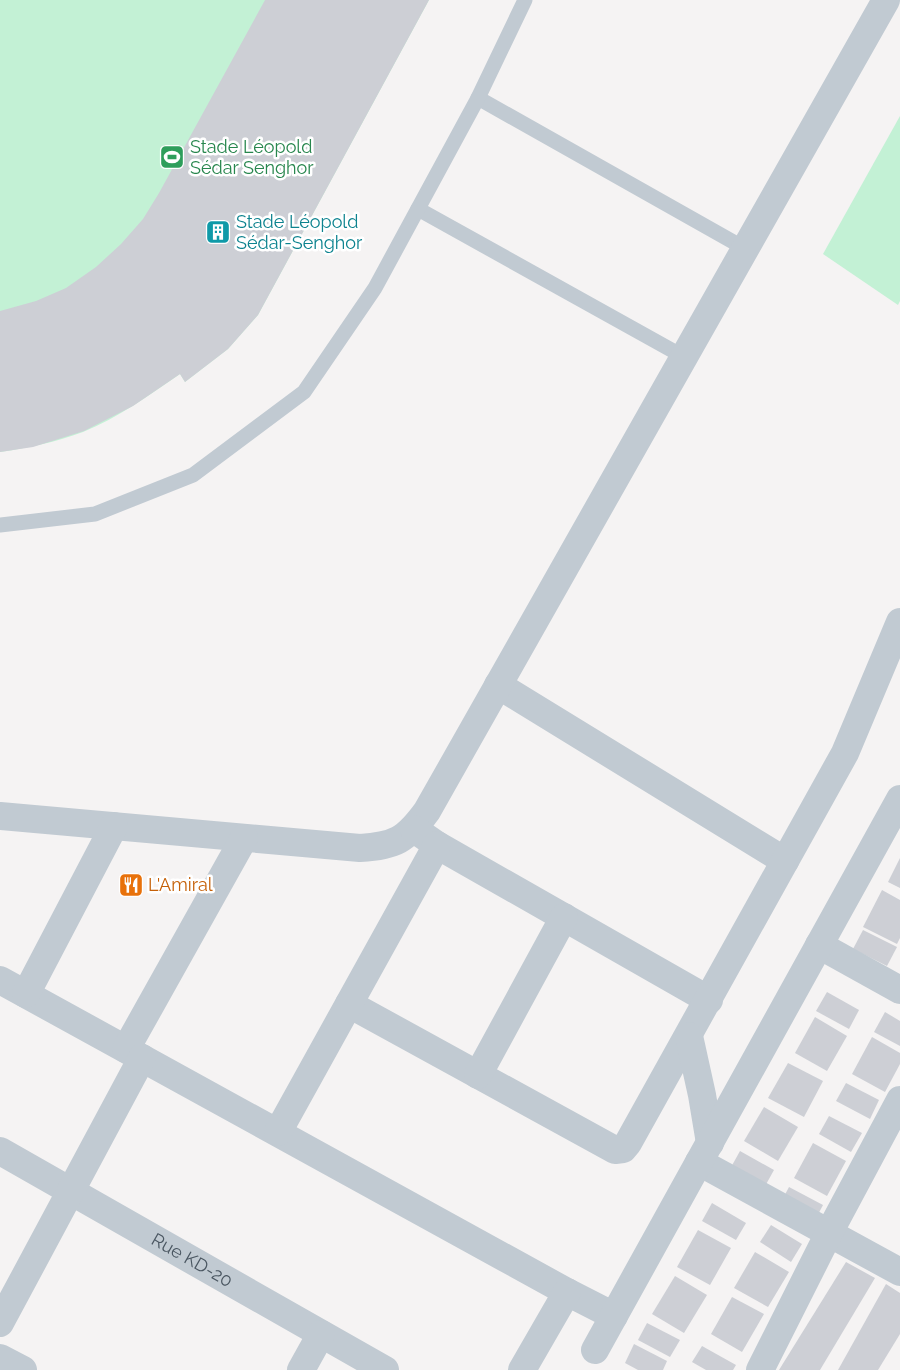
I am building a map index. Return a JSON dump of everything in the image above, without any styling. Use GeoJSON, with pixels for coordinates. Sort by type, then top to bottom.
{"type":"FeatureCollection","features":[{"type":"Feature","properties":{"kind":"street"},"geometry":{"type":"LineString","coordinates":[[0,816],[360,848],[380,847],[399,840],[414,828],[427,811],[886,0]]}},
{"type":"Feature","properties":{"kind":"street"},"geometry":{"type":"LineString","coordinates":[[349,1004],[615,1150],[622,1149],[628,1143],[689,1036],[845,752],[900,622]]}},
{"type":"Feature","properties":{"kind":"street"},"geometry":{"type":"LineString","coordinates":[[498,685],[785,861]]}},
{"type":"Feature","properties":{"kind":"street"},"geometry":{"type":"LineString","coordinates":[[596,1350],[900,799]]}},
{"type":"Feature","properties":{"kind":"street"},"geometry":{"type":"LineString","coordinates":[[26,994],[114,826]]}},
{"type":"Feature","properties":{"kind":"street"},"geometry":{"type":"LineString","coordinates":[[414,828],[437,845],[709,1000]]}},
{"type":"Feature","properties":{"kind":"street"},"geometry":{"type":"LineString","coordinates":[[0,1323],[71,1191],[134,1054],[244,838]]}},
{"type":"Feature","properties":{"kind":"street"},"geometry":{"type":"LineString","coordinates":[[278,1132],[437,845]]}},
{"type":"Feature","properties":{"kind":"street"},"geometry":{"type":"LineString","coordinates":[[478,1075],[564,917]]}},
{"type":"Feature","properties":{"kind":"street"},"geometry":{"type":"LineString","coordinates":[[819,945],[900,990]]}},
{"type":"Feature","properties":{"kind":"street"},"geometry":{"type":"LineString","coordinates":[[0,980],[566,1292],[614,1316]]}},
{"type":"Feature","properties":{"kind":"street"},"geometry":{"type":"LineString","coordinates":[[689,1036],[702,1095],[704,1153]]}},
{"type":"Feature","properties":{"kind":"street"},"geometry":{"type":"LineString","coordinates":[[760,1370],[828,1233],[900,1100]]}},
{"type":"Feature","properties":{"kind":"street","name":"Rue KD-20"},"geometry":{"type":"LineString","coordinates":[[0,1151],[385,1370]]}},
{"type":"Feature","properties":{"kind":"street"},"geometry":{"type":"LineString","coordinates":[[704,1153],[828,1233],[900,1272]]}},
{"type":"Feature","properties":{"kind":"street"},"geometry":{"type":"LineString","coordinates":[[522,1370],[566,1292]]}},
{"type":"Feature","properties":{"kind":"street"},"geometry":{"type":"LineString","coordinates":[[301,1370],[321,1334]]}},
{"type":"Feature","properties":{"kind":"street"},"geometry":{"type":"LineString","coordinates":[[0,1358],[23,1370]]}},
{"type":"Feature","properties":{"kind":"lane"},"geometry":{"type":"LineString","coordinates":[[0,525],[95,514],[193,475],[304,392],[375,288],[478,98],[525,0]]}},
{"type":"Feature","properties":{"kind":"lane"},"geometry":{"type":"LineString","coordinates":[[478,98],[744,248]]}},
{"type":"Feature","properties":{"kind":"lane"},"geometry":{"type":"LineString","coordinates":[[418,209],[684,357]]}},
{"type":"Feature","properties":{"kind":"green space","name":"Stade Léopold Sédar Senghor"},"geometry":{"type":"Polygon","coordinates":[[[0,0],[429,0],[258,315],[228,349],[185,382],[180,374],[133,406],[83,432],[52,442],[0,452],[0,0]]]}},
{"type":"Feature","properties":{"kind":"green space"},"geometry":{"type":"Polygon","coordinates":[[[900,116],[900,301],[898,305],[823,254],[900,116]]]}},
{"type":"Feature","properties":{"kind":"building","name":"Stade Léopold Sédar-Senghor"},"geometry":{"type":"Polygon","coordinates":[[[265,0],[429,0],[258,315],[228,349],[185,382],[180,374],[133,406],[84,431],[33,447],[0,452],[0,311],[36,301],[66,288],[96,267],[121,244],[143,219],[265,0]]]}},
{"type":"Feature","properties":{"kind":"building"},"geometry":{"type":"Polygon","coordinates":[[[900,858],[900,888],[888,882],[900,858]]]}},
{"type":"Feature","properties":{"kind":"building"},"geometry":{"type":"Polygon","coordinates":[[[882,890],[900,900],[900,938],[897,944],[863,927],[882,890]]]}},
{"type":"Feature","properties":{"kind":"building"},"geometry":{"type":"Polygon","coordinates":[[[863,930],[897,947],[887,966],[853,949],[863,930]]]}},
{"type":"Feature","properties":{"kind":"building"},"geometry":{"type":"Polygon","coordinates":[[[827,992],[859,1010],[849,1029],[816,1011],[827,992]]]}},
{"type":"Feature","properties":{"kind":"building"},"geometry":{"type":"Polygon","coordinates":[[[885,1012],[900,1021],[900,1046],[874,1032],[885,1012]]]}},
{"type":"Feature","properties":{"kind":"building"},"geometry":{"type":"Polygon","coordinates":[[[815,1017],[847,1036],[827,1071],[795,1053],[815,1017]]]}},
{"type":"Feature","properties":{"kind":"building"},"geometry":{"type":"Polygon","coordinates":[[[872,1037],[900,1053],[900,1064],[885,1092],[852,1074],[872,1037]]]}},
{"type":"Feature","properties":{"kind":"building"},"geometry":{"type":"Polygon","coordinates":[[[788,1063],[823,1081],[804,1117],[768,1098],[788,1063]]]}},
{"type":"Feature","properties":{"kind":"building"},"geometry":{"type":"Polygon","coordinates":[[[846,1083],[879,1100],[870,1119],[836,1101],[846,1083]]]}},
{"type":"Feature","properties":{"kind":"building"},"geometry":{"type":"Polygon","coordinates":[[[764,1107],[798,1127],[778,1161],[744,1141],[764,1107]]]}},
{"type":"Feature","properties":{"kind":"building"},"geometry":{"type":"Polygon","coordinates":[[[829,1116],[862,1133],[851,1152],[819,1134],[829,1116]]]}},
{"type":"Feature","properties":{"kind":"building"},"geometry":{"type":"Polygon","coordinates":[[[813,1143],[846,1161],[827,1196],[794,1178],[813,1143]]]}},
{"type":"Feature","properties":{"kind":"building"},"geometry":{"type":"Polygon","coordinates":[[[740,1151],[774,1170],[764,1188],[730,1169],[740,1151]]]}},
{"type":"Feature","properties":{"kind":"building"},"geometry":{"type":"Polygon","coordinates":[[[789,1187],[823,1205],[814,1222],[780,1204],[789,1187]]]}},
{"type":"Feature","properties":{"kind":"building"},"geometry":{"type":"Polygon","coordinates":[[[712,1203],[746,1223],[736,1240],[702,1221],[712,1203]]]}},
{"type":"Feature","properties":{"kind":"building"},"geometry":{"type":"Polygon","coordinates":[[[771,1225],[802,1244],[791,1262],[760,1242],[771,1225]]]}},
{"type":"Feature","properties":{"kind":"building"},"geometry":{"type":"Polygon","coordinates":[[[698,1230],[731,1248],[710,1285],[677,1267],[698,1230]]]}},
{"type":"Feature","properties":{"kind":"building"},"geometry":{"type":"Polygon","coordinates":[[[755,1252],[789,1272],[768,1307],[734,1288],[755,1252]]]}},
{"type":"Feature","properties":{"kind":"building"},"geometry":{"type":"Polygon","coordinates":[[[846,1262],[875,1278],[820,1370],[779,1370],[846,1262]]]}},
{"type":"Feature","properties":{"kind":"building"},"geometry":{"type":"Polygon","coordinates":[[[675,1276],[707,1295],[684,1333],[652,1314],[675,1276]]]}},
{"type":"Feature","properties":{"kind":"building"},"geometry":{"type":"Polygon","coordinates":[[[886,1284],[900,1293],[900,1334],[878,1370],[838,1370],[886,1284]]]}},
{"type":"Feature","properties":{"kind":"building"},"geometry":{"type":"Polygon","coordinates":[[[732,1297],[764,1314],[742,1352],[711,1334],[732,1297]]]}},
{"type":"Feature","properties":{"kind":"building"},"geometry":{"type":"Polygon","coordinates":[[[647,1323],[680,1340],[670,1357],[638,1340],[647,1323]]]}},
{"type":"Feature","properties":{"kind":"building"},"geometry":{"type":"Polygon","coordinates":[[[634,1344],[667,1361],[663,1370],[638,1370],[625,1363],[634,1344]]]}},
{"type":"Feature","properties":{"kind":"building"},"geometry":{"type":"Polygon","coordinates":[[[702,1346],[736,1365],[733,1370],[706,1370],[692,1362],[702,1346]]]}},
{"type":"Feature","properties":{"kind":"place","name":"Stade Léopold Sédar Senghor"},"geometry":{"type":"Point","coordinates":[172,157]}},
{"type":"Feature","properties":{"kind":"place","name":"Stade Léopold Sédar-Senghor"},"geometry":{"type":"Point","coordinates":[218,232]}},
{"type":"Feature","properties":{"kind":"place","name":"L'Amiral"},"geometry":{"type":"Point","coordinates":[131,885]}}]}
